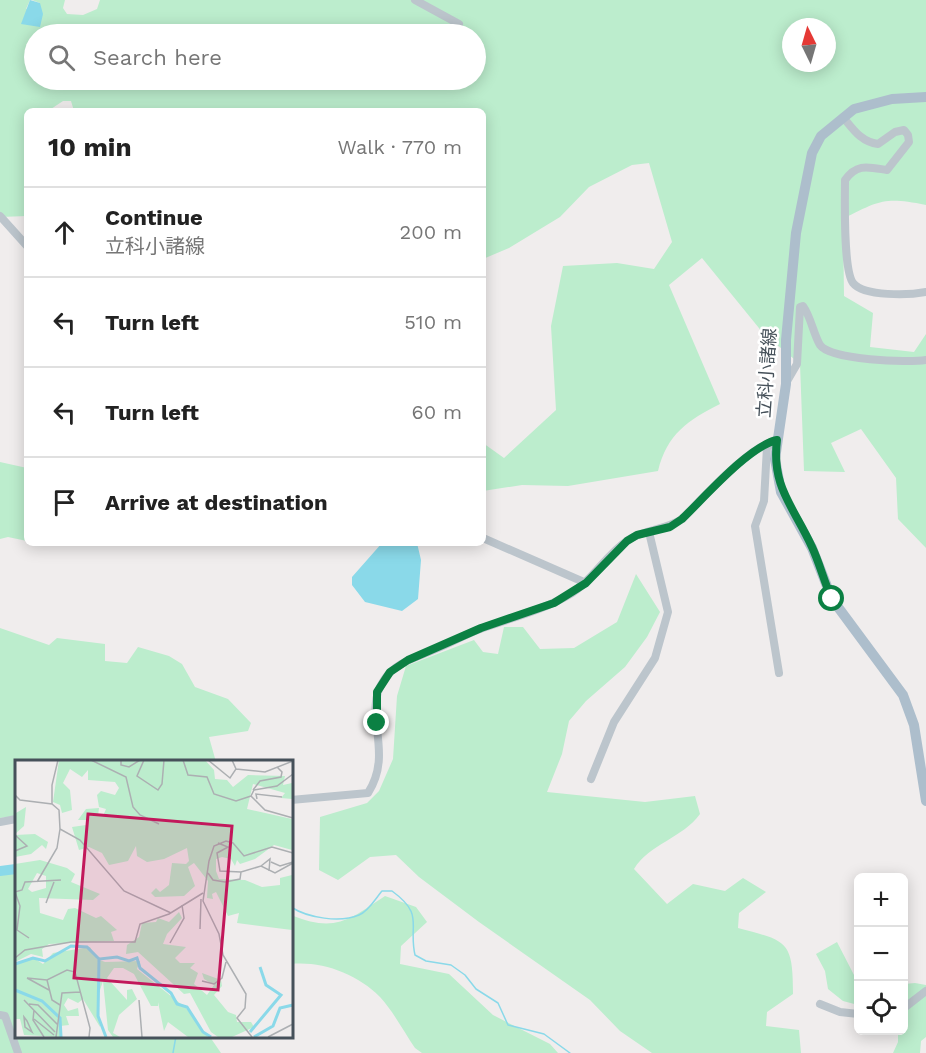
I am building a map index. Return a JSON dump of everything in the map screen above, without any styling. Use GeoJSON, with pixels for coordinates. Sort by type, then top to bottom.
{"type":"FeatureCollection","features":[{"type":"Feature","properties":{"kind":"main road","name":"立科小諸線"},"geometry":{"type":"LineString","coordinates":[[926,97],[892,99],[854,109],[817,143],[805,182],[796,233],[788,311],[786,384],[777,440],[777,476],[781,492],[812,548],[824,582],[842,615],[898,688],[910,714],[926,801]]}},
{"type":"Feature","properties":{"kind":"street"},"geometry":{"type":"LineString","coordinates":[[415,0],[459,24]]}},
{"type":"Feature","properties":{"kind":"street"},"geometry":{"type":"LineString","coordinates":[[843,117],[858,136],[868,143],[878,144],[895,132],[904,130],[909,142],[886,171],[862,166],[852,170],[845,180],[847,260],[854,283],[862,289],[883,293],[926,292]]}},
{"type":"Feature","properties":{"kind":"street"},"geometry":{"type":"LineString","coordinates":[[0,216],[24,243]]}},
{"type":"Feature","properties":{"kind":"street"},"geometry":{"type":"LineString","coordinates":[[786,384],[797,364],[800,307],[803,306],[819,344],[832,353],[898,362],[926,360]]}},
{"type":"Feature","properties":{"kind":"street"},"geometry":{"type":"LineString","coordinates":[[292,800],[368,793],[378,774],[381,757],[375,702],[377,692],[390,672],[408,660],[481,628],[554,603],[586,583],[620,546],[637,535],[670,527],[682,519],[751,453],[767,442],[777,440]]}},
{"type":"Feature","properties":{"kind":"street"},"geometry":{"type":"LineString","coordinates":[[777,440],[767,447],[764,501],[755,526],[779,673]]}},
{"type":"Feature","properties":{"kind":"street"},"geometry":{"type":"LineString","coordinates":[[591,779],[614,722],[655,658],[668,612],[649,532]]}},
{"type":"Feature","properties":{"kind":"street"},"geometry":{"type":"LineString","coordinates":[[486,539],[586,583]]}},
{"type":"Feature","properties":{"kind":"street"},"geometry":{"type":"LineString","coordinates":[[0,822],[15,819]]}},
{"type":"Feature","properties":{"kind":"street"},"geometry":{"type":"LineString","coordinates":[[908,1004],[926,991]]}},
{"type":"Feature","properties":{"kind":"street"},"geometry":{"type":"LineString","coordinates":[[820,1004],[840,1012],[854,1014]]}},
{"type":"Feature","properties":{"kind":"street"},"geometry":{"type":"LineString","coordinates":[[0,1015],[5,1016],[18,1053]]}},
{"type":"Feature","properties":{"kind":"green space"},"geometry":{"type":"Polygon","coordinates":[[[0,0],[30,0],[26,9],[40,3],[32,0],[65,0],[63,8],[67,14],[83,15],[97,9],[100,0],[926,0],[926,205],[901,201],[883,202],[843,219],[844,296],[873,313],[870,347],[914,352],[926,334],[926,548],[898,519],[896,478],[861,429],[831,443],[845,472],[804,471],[800,364],[763,333],[702,258],[669,285],[720,404],[698,416],[680,430],[667,447],[658,471],[568,486],[522,485],[486,491],[486,445],[504,458],[556,410],[551,326],[563,266],[617,263],[654,269],[672,242],[649,163],[632,165],[589,187],[560,217],[509,248],[486,258],[486,108],[73,108],[71,101],[63,101],[52,108],[24,108],[24,216],[0,217],[0,0]]]}},
{"type":"Feature","properties":{"kind":"green space"},"geometry":{"type":"Polygon","coordinates":[[[0,462],[24,467],[24,540],[8,537],[0,539],[0,462]]]}},
{"type":"Feature","properties":{"kind":"green space"},"geometry":{"type":"Polygon","coordinates":[[[636,574],[660,612],[647,637],[625,667],[586,701],[569,721],[562,754],[547,792],[645,802],[695,796],[700,814],[685,829],[648,853],[634,869],[667,904],[693,884],[725,891],[743,878],[766,892],[739,913],[738,928],[777,940],[789,953],[793,994],[767,1012],[766,1026],[799,1030],[801,1053],[652,1053],[620,1031],[590,1000],[479,922],[419,877],[396,855],[370,857],[338,880],[319,870],[320,817],[367,803],[379,791],[393,759],[397,696],[406,666],[474,640],[483,652],[498,654],[504,627],[523,627],[540,649],[574,648],[617,622],[636,574]]]}},
{"type":"Feature","properties":{"kind":"green space"},"geometry":{"type":"Polygon","coordinates":[[[0,628],[49,645],[57,638],[105,644],[105,661],[127,663],[138,647],[169,656],[182,664],[195,687],[228,699],[251,723],[248,731],[209,737],[215,760],[15,760],[15,816],[0,818],[0,628]]]}},
{"type":"Feature","properties":{"kind":"green space"},"geometry":{"type":"Polygon","coordinates":[[[15,870],[15,1038],[211,1038],[221,1053],[0,1053],[0,874],[15,870]]]}},
{"type":"Feature","properties":{"kind":"green space"},"geometry":{"type":"Polygon","coordinates":[[[385,896],[416,907],[427,922],[401,946],[400,964],[449,974],[493,1015],[550,1044],[558,1053],[422,1053],[415,1048],[380,997],[361,982],[327,967],[292,964],[292,915],[319,923],[331,923],[361,912],[385,896]]]}},
{"type":"Feature","properties":{"kind":"green space"},"geometry":{"type":"Polygon","coordinates":[[[837,942],[854,975],[854,1004],[843,1001],[828,989],[825,971],[816,954],[837,942]]]}},
{"type":"Feature","properties":{"kind":"green space"},"geometry":{"type":"Polygon","coordinates":[[[908,984],[926,985],[926,1037],[921,1041],[920,1053],[893,1053],[898,1042],[898,1035],[908,1035],[908,984]]]}},
{"type":"Feature","properties":{"kind":"water"},"geometry":{"type":"Polygon","coordinates":[[[30,0],[40,3],[43,14],[41,24],[21,24],[30,0]]]}},
{"type":"Feature","properties":{"kind":"water"},"geometry":{"type":"Polygon","coordinates":[[[379,546],[418,546],[421,560],[418,599],[402,611],[365,602],[352,585],[352,577],[379,546]]]}},
{"type":"Feature","properties":{"kind":"waterway"},"geometry":{"type":"LineString","coordinates":[[0,871],[15,869]]}},
{"type":"Feature","properties":{"kind":"waterway"},"geometry":{"type":"LineString","coordinates":[[292,908],[306,914],[343,919],[366,911],[382,891],[392,891],[409,907],[412,914],[415,955],[426,961],[451,965],[465,975],[476,989],[498,1003],[508,1025],[544,1034],[570,1053]]}},
{"type":"Feature","properties":{"kind":"waterway"},"geometry":{"type":"LineString","coordinates":[[173,1053],[176,1038]]}},
{"type":"Feature","properties":{"kind":"route"},"geometry":{"type":"LineString","coordinates":[[377,723],[375,702],[377,692],[390,672],[408,660],[431,652],[481,628],[522,616],[554,603],[573,592],[586,583],[627,541],[637,535],[670,527],[682,519],[751,453],[767,442],[777,440],[777,476],[781,492],[812,548],[832,599]]}}]}
